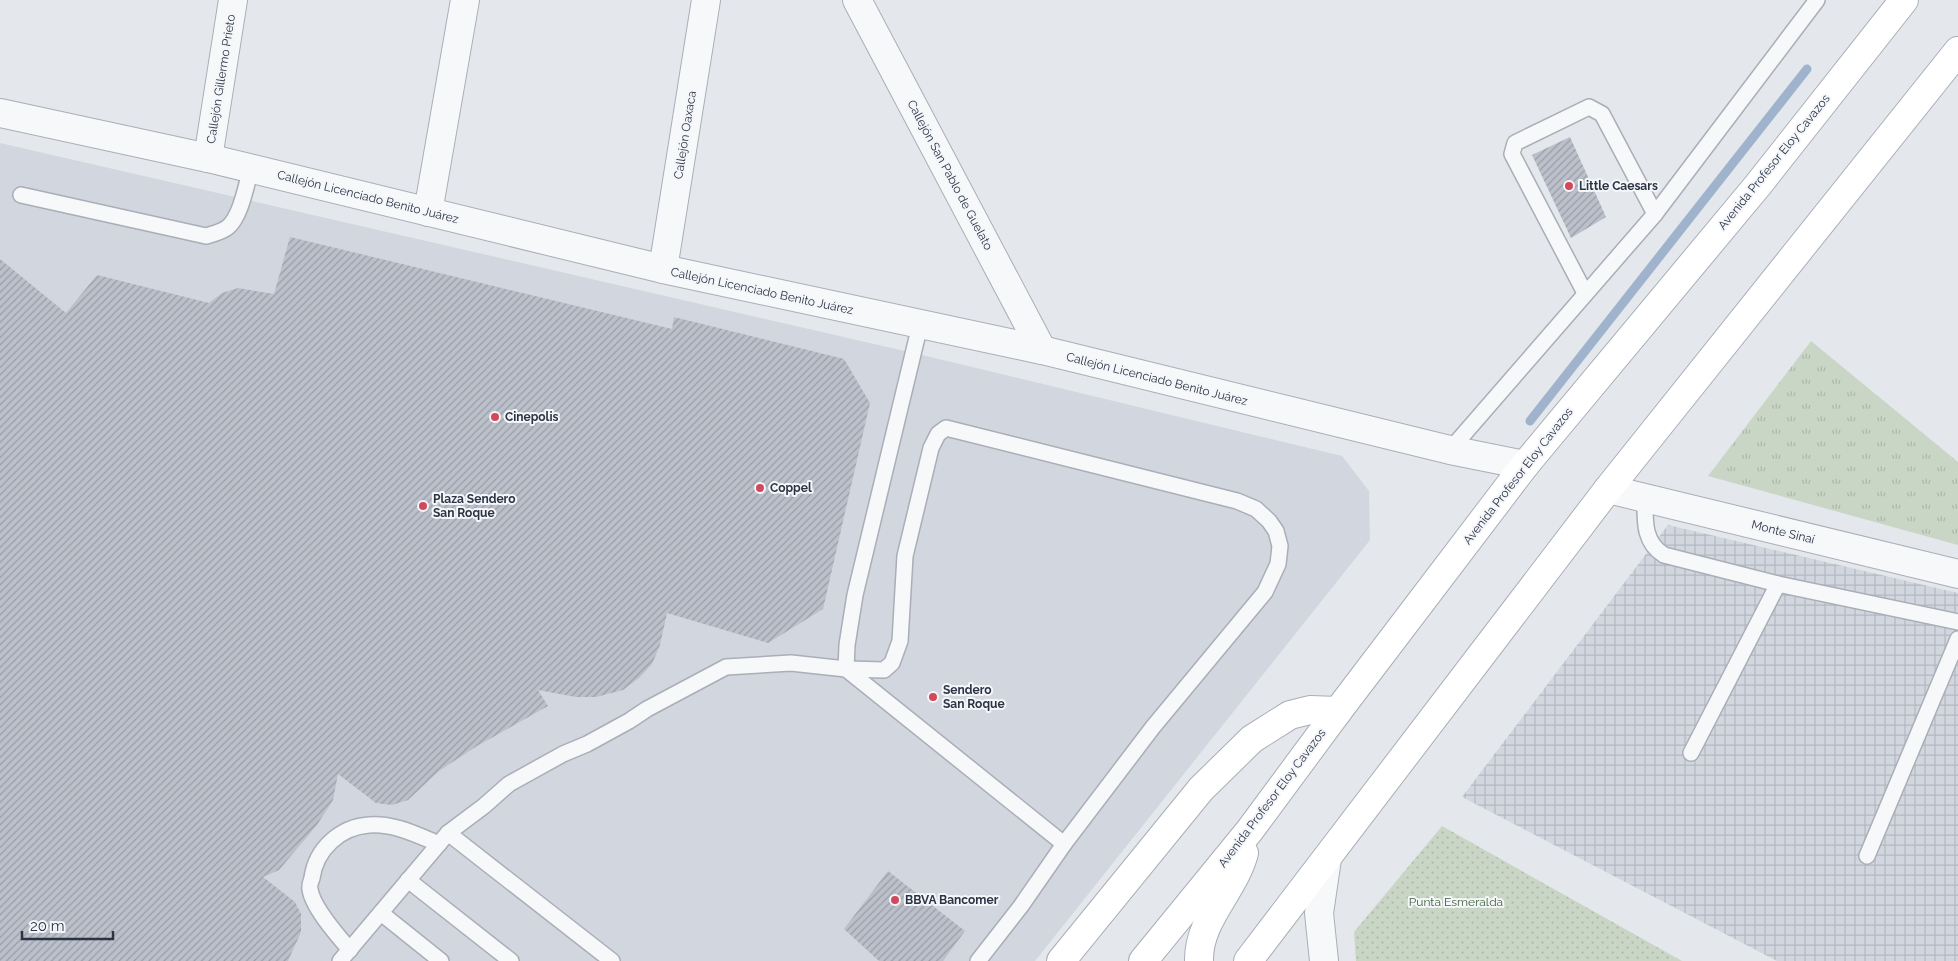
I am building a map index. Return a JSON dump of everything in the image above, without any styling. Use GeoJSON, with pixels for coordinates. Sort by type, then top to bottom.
{"type":"FeatureCollection","features":[{"type":"Feature","properties":{"kind":"main road","name":"Avenida Profesor Eloy Cavazos"},"geometry":{"type":"LineString","coordinates":[[1143,961],[1250,830],[1338,711],[1525,466],[1758,184],[1904,0]]}},
{"type":"Feature","properties":{"kind":"main road"},"geometry":{"type":"LineString","coordinates":[[1248,961],[1608,489],[1958,51]]}},
{"type":"Feature","properties":{"kind":"main road"},"geometry":{"type":"LineString","coordinates":[[1061,961],[1201,789],[1252,739],[1290,715],[1310,710],[1338,711]]}},
{"type":"Feature","properties":{"kind":"main road"},"geometry":{"type":"LineString","coordinates":[[1199,961],[1203,933],[1240,866],[1250,830]]}},
{"type":"Feature","properties":{"kind":"street","name":"Callejón Gillermo Prieto"},"geometry":{"type":"LineString","coordinates":[[208,158],[233,0]]}},
{"type":"Feature","properties":{"kind":"street"},"geometry":{"type":"LineString","coordinates":[[428,212],[465,0]]}},
{"type":"Feature","properties":{"kind":"street","name":"Callejón Oaxaca"},"geometry":{"type":"LineString","coordinates":[[663,269],[706,0]]}},
{"type":"Feature","properties":{"kind":"street","name":"Callejón San Pablo de Guelato"},"geometry":{"type":"LineString","coordinates":[[857,0],[1042,350]]}},
{"type":"Feature","properties":{"kind":"street","name":"Callejón Licenciado Benito Juárez"},"geometry":{"type":"LineString","coordinates":[[0,113],[208,158],[663,269],[1042,350],[1450,450],[1525,466]]}},
{"type":"Feature","properties":{"kind":"street","name":"Monte Sinaí"},"geometry":{"type":"LineString","coordinates":[[1608,489],[1958,574]]}},
{"type":"Feature","properties":{"kind":"street"},"geometry":{"type":"LineString","coordinates":[[1324,961],[1319,913],[1327,859]]}},
{"type":"Feature","properties":{"kind":"lane"},"geometry":{"type":"LineString","coordinates":[[1450,450],[1655,214],[1817,0]]}},
{"type":"Feature","properties":{"kind":"lane"},"geometry":{"type":"LineString","coordinates":[[1586,293],[1512,154],[1515,143],[1589,107],[1602,114],[1655,214]]}},
{"type":"Feature","properties":{"kind":"lane"},"geometry":{"type":"LineString","coordinates":[[21,195],[206,236],[220,232],[228,227],[237,215],[251,169]]}},
{"type":"Feature","properties":{"kind":"lane"},"geometry":{"type":"LineString","coordinates":[[846,669],[847,645],[855,595],[920,325]]}},
{"type":"Feature","properties":{"kind":"lane"},"geometry":{"type":"LineString","coordinates":[[612,961],[444,839],[395,827],[369,825],[347,830],[330,842],[314,864],[310,889],[320,913],[345,955],[444,839],[509,784],[563,754],[587,744],[647,709],[726,667],[791,664],[884,670],[892,663],[896,654],[902,622],[905,556],[931,448],[938,434],[946,428],[1237,501],[1256,509],[1268,521],[1276,531],[1280,546],[1278,564],[1265,592],[1153,727],[978,961]]}},
{"type":"Feature","properties":{"kind":"lane"},"geometry":{"type":"LineString","coordinates":[[1645,498],[1646,534],[1651,544],[1664,555],[1778,584],[1958,622]]}},
{"type":"Feature","properties":{"kind":"lane"},"geometry":{"type":"LineString","coordinates":[[1691,752],[1778,584]]}},
{"type":"Feature","properties":{"kind":"lane"},"geometry":{"type":"LineString","coordinates":[[1867,856],[1958,639]]}},
{"type":"Feature","properties":{"kind":"lane"},"geometry":{"type":"LineString","coordinates":[[846,669],[1064,844]]}},
{"type":"Feature","properties":{"kind":"lane"},"geometry":{"type":"LineString","coordinates":[[408,880],[511,961]]}},
{"type":"Feature","properties":{"kind":"lane"},"geometry":{"type":"LineString","coordinates":[[381,913],[441,961]]}},
{"type":"Feature","properties":{"kind":"shaded area"},"geometry":{"type":"Polygon","coordinates":[[[0,143],[922,355],[1342,456],[1369,491],[1370,540],[1035,961],[0,961],[0,143]]]}},
{"type":"Feature","properties":{"kind":"shaded area"},"geometry":{"type":"Polygon","coordinates":[[[1668,525],[1958,593],[1958,961],[1777,961],[1462,797],[1668,525]]]}},
{"type":"Feature","properties":{"kind":"green space"},"geometry":{"type":"Polygon","coordinates":[[[1811,341],[1958,462],[1958,545],[1708,476],[1811,341]]]}},
{"type":"Feature","properties":{"kind":"green space","name":"Punta Esmeralda"},"geometry":{"type":"Polygon","coordinates":[[[1442,826],[1682,961],[1356,961],[1354,932],[1442,826]]]}},
{"type":"Feature","properties":{"kind":"building","name":"Little Caesars"},"geometry":{"type":"Polygon","coordinates":[[[1570,137],[1606,217],[1571,238],[1532,155],[1570,137]]]}},
{"type":"Feature","properties":{"kind":"building","name":"Plaza Sendero San Roque"},"geometry":{"type":"Polygon","coordinates":[[[290,237],[672,329],[674,317],[844,359],[870,403],[823,609],[768,643],[667,613],[660,645],[652,664],[639,678],[623,690],[596,697],[576,697],[538,690],[548,706],[477,746],[439,771],[408,800],[392,805],[376,803],[338,774],[333,800],[317,825],[279,870],[263,877],[295,902],[301,914],[301,932],[288,961],[0,961],[0,259],[66,313],[97,275],[209,303],[222,293],[238,288],[274,294],[290,237]]]}},
{"type":"Feature","properties":{"kind":"building","name":"BBVA Bancomer"},"geometry":{"type":"Polygon","coordinates":[[[888,871],[965,931],[943,961],[879,961],[844,929],[888,871]]]}},
{"type":"Feature","properties":{"kind":"waterway"},"geometry":{"type":"LineString","coordinates":[[1530,421],[1807,69]]}},
{"type":"Feature","properties":{"kind":"place","name":"Little Caesars"},"geometry":{"type":"Point","coordinates":[1569,186]}},
{"type":"Feature","properties":{"kind":"place","name":"Cinepolis"},"geometry":{"type":"Point","coordinates":[495,417]}},
{"type":"Feature","properties":{"kind":"place","name":"Coppel"},"geometry":{"type":"Point","coordinates":[760,488]}},
{"type":"Feature","properties":{"kind":"place","name":"Plaza Sendero San Roque"},"geometry":{"type":"Point","coordinates":[423,506]}},
{"type":"Feature","properties":{"kind":"place","name":"Sendero San Roque"},"geometry":{"type":"Point","coordinates":[933,697]}},
{"type":"Feature","properties":{"kind":"place","name":"BBVA Bancomer"},"geometry":{"type":"Point","coordinates":[895,900]}}]}
